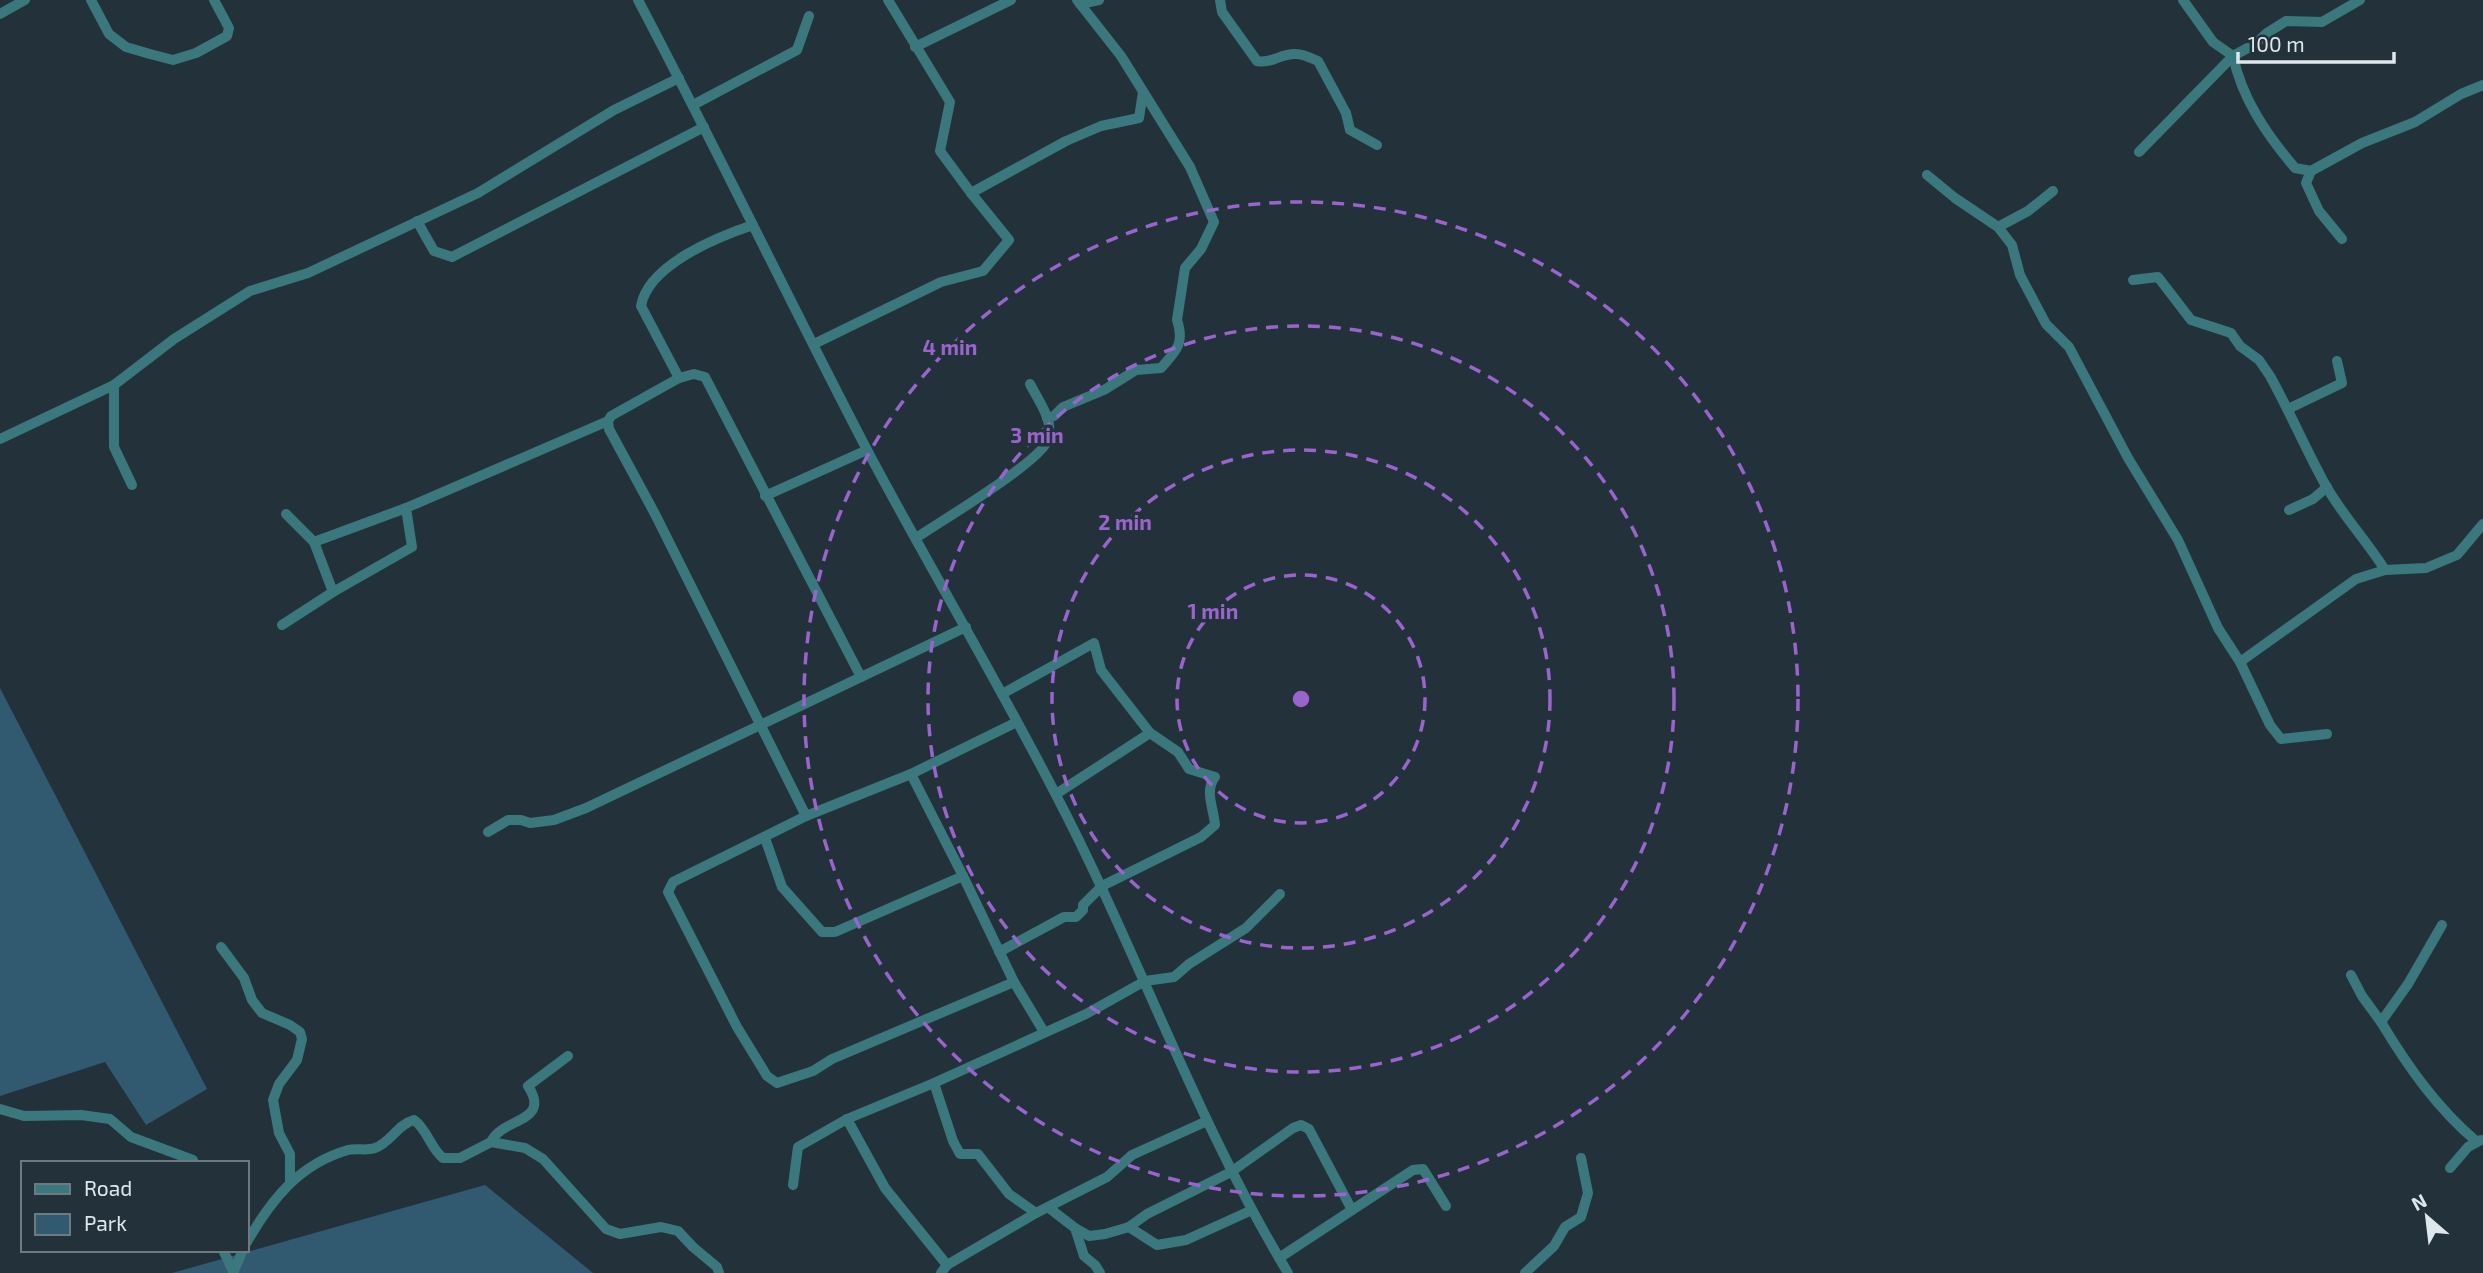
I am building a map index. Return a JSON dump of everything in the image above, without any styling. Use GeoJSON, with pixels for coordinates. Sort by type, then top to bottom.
{"type":"FeatureCollection","features":[{"type":"Feature","properties":{"kind":"street"},"geometry":{"type":"LineString","coordinates":[[0,14],[25,0]]}},
{"type":"Feature","properties":{"kind":"street"},"geometry":{"type":"LineString","coordinates":[[91,0],[109,34],[125,47],[173,60],[196,53],[227,36],[229,28],[214,0]]}},
{"type":"Feature","properties":{"kind":"street"},"geometry":{"type":"LineString","coordinates":[[638,0],[867,450],[1056,794],[1102,886],[1231,1172],[1288,1273]]}},
{"type":"Feature","properties":{"kind":"street"},"geometry":{"type":"LineString","coordinates":[[814,344],[941,282],[983,271],[1009,240],[940,151],[950,102],[888,0]]}},
{"type":"Feature","properties":{"kind":"street"},"geometry":{"type":"LineString","coordinates":[[915,47],[1011,0]]}},
{"type":"Feature","properties":{"kind":"street"},"geometry":{"type":"LineString","coordinates":[[1079,2],[1099,0]]}},
{"type":"Feature","properties":{"kind":"street"},"geometry":{"type":"LineString","coordinates":[[1220,0],[1222,12],[1257,61],[1267,63],[1286,55],[1298,54],[1318,61],[1346,113],[1350,131],[1377,145]]}},
{"type":"Feature","properties":{"kind":"street"},"geometry":{"type":"LineString","coordinates":[[2183,0],[2213,42],[2234,56],[2238,77],[2258,118],[2295,168],[2311,171]]}},
{"type":"Feature","properties":{"kind":"street"},"geometry":{"type":"LineString","coordinates":[[2139,152],[2234,56],[2255,44],[2267,33],[2286,21],[2322,22],[2360,0]]}},
{"type":"Feature","properties":{"kind":"street"},"geometry":{"type":"LineString","coordinates":[[1047,418],[1054,416],[1063,407],[1104,390],[1136,370],[1161,368],[1177,351],[1180,328],[1177,320],[1185,268],[1200,249],[1214,222],[1190,167],[1121,56],[1079,2]]}},
{"type":"Feature","properties":{"kind":"street"},"geometry":{"type":"LineString","coordinates":[[693,105],[797,50],[809,16]]}},
{"type":"Feature","properties":{"kind":"street"},"geometry":{"type":"LineString","coordinates":[[0,439],[114,385],[174,339],[250,291],[308,273],[478,192],[614,110],[679,78]]}},
{"type":"Feature","properties":{"kind":"street"},"geometry":{"type":"LineString","coordinates":[[2342,239],[2319,211],[2306,183],[2311,171],[2362,143],[2415,122],[2461,94],[2483,85]]}},
{"type":"Feature","properties":{"kind":"street"},"geometry":{"type":"LineString","coordinates":[[971,193],[1066,141],[1101,126],[1139,118],[1143,92]]}},
{"type":"Feature","properties":{"kind":"street"},"geometry":{"type":"LineString","coordinates":[[417,221],[434,251],[452,257],[704,127]]}},
{"type":"Feature","properties":{"kind":"street"},"geometry":{"type":"LineString","coordinates":[[1927,175],[1998,227],[2011,245],[2020,275],[2046,324],[2069,347],[2128,458],[2178,540],[2218,628],[2239,662],[2270,725],[2281,739],[2327,734]]}},
{"type":"Feature","properties":{"kind":"street"},"geometry":{"type":"LineString","coordinates":[[1998,227],[2028,211],[2053,191]]}},
{"type":"Feature","properties":{"kind":"street"},"geometry":{"type":"LineString","coordinates":[[679,378],[641,306],[643,293],[669,266],[726,234],[753,225]]}},
{"type":"Feature","properties":{"kind":"street"},"geometry":{"type":"LineString","coordinates":[[2133,280],[2158,277],[2191,320],[2231,333],[2239,346],[2259,360],[2288,409],[2327,487],[2385,570]]}},
{"type":"Feature","properties":{"kind":"street"},"geometry":{"type":"LineString","coordinates":[[2288,409],[2342,383],[2337,361]]}},
{"type":"Feature","properties":{"kind":"street"},"geometry":{"type":"LineString","coordinates":[[314,542],[406,508],[608,421],[611,416],[679,378],[694,374],[705,377],[861,677]]}},
{"type":"Feature","properties":{"kind":"street"},"geometry":{"type":"LineString","coordinates":[[916,538],[1021,469],[1047,443],[1047,418],[1030,384]]}},
{"type":"Feature","properties":{"kind":"street"},"geometry":{"type":"LineString","coordinates":[[114,385],[114,447],[132,485]]}},
{"type":"Feature","properties":{"kind":"street"},"geometry":{"type":"LineString","coordinates":[[608,421],[609,429],[806,816]]}},
{"type":"Feature","properties":{"kind":"street"},"geometry":{"type":"LineString","coordinates":[[765,496],[867,450]]}},
{"type":"Feature","properties":{"kind":"street"},"geometry":{"type":"LineString","coordinates":[[2289,510],[2313,499],[2327,487]]}},
{"type":"Feature","properties":{"kind":"street"},"geometry":{"type":"LineString","coordinates":[[282,625],[412,547],[406,508]]}},
{"type":"Feature","properties":{"kind":"street"},"geometry":{"type":"LineString","coordinates":[[286,514],[314,542],[333,592]]}},
{"type":"Feature","properties":{"kind":"street"},"geometry":{"type":"LineString","coordinates":[[2239,662],[2356,579],[2385,570],[2426,568],[2457,555],[2483,524]]}},
{"type":"Feature","properties":{"kind":"street"},"geometry":{"type":"LineString","coordinates":[[488,832],[508,820],[530,823],[554,820],[586,808],[966,627]]}},
{"type":"Feature","properties":{"kind":"street"},"geometry":{"type":"LineString","coordinates":[[999,952],[1064,917],[1076,917],[1083,910],[1083,905],[1102,886],[1201,837],[1216,825],[1210,795],[1211,783],[1216,777],[1189,769],[1178,752],[1150,733],[1101,670],[1094,643],[1002,694]]}},
{"type":"Feature","properties":{"kind":"street"},"geometry":{"type":"LineString","coordinates":[[1014,982],[832,1059],[813,1071],[777,1083],[767,1076],[737,1027],[668,892],[673,882],[806,816],[911,774],[1017,722]]}},
{"type":"Feature","properties":{"kind":"street"},"geometry":{"type":"LineString","coordinates":[[1056,794],[1150,733]]}},
{"type":"Feature","properties":{"kind":"street"},"geometry":{"type":"LineString","coordinates":[[911,774],[964,876],[1014,982],[1044,1032]]}},
{"type":"Feature","properties":{"kind":"street"},"geometry":{"type":"LineString","coordinates":[[765,838],[782,887],[822,932],[835,932],[964,876]]}},
{"type":"Feature","properties":{"kind":"street"},"geometry":{"type":"LineString","coordinates":[[793,1185],[797,1147],[847,1119],[1086,1014],[1145,981],[1174,977],[1189,964],[1246,928],[1280,894]]}},
{"type":"Feature","properties":{"kind":"street"},"geometry":{"type":"LineString","coordinates":[[2381,1022],[2442,925]]}},
{"type":"Feature","properties":{"kind":"street"},"geometry":{"type":"LineString","coordinates":[[221,947],[244,978],[252,1000],[262,1013],[300,1032],[302,1039],[297,1060],[278,1084],[273,1100],[279,1133],[290,1154],[290,1181]]}},
{"type":"Feature","properties":{"kind":"street"},"geometry":{"type":"LineString","coordinates":[[2351,975],[2362,996],[2418,1079],[2432,1097],[2480,1141],[2462,1153],[2450,1168]]}},
{"type":"Feature","properties":{"kind":"street"},"geometry":{"type":"LineString","coordinates":[[491,1142],[495,1133],[531,1113],[535,1104],[534,1095],[528,1086],[568,1056]]}},
{"type":"Feature","properties":{"kind":"street"},"geometry":{"type":"LineString","coordinates":[[933,1083],[960,1154],[978,1154],[1009,1194],[1036,1213]]}},
{"type":"Feature","properties":{"kind":"street"},"geometry":{"type":"LineString","coordinates":[[0,1109],[24,1116],[81,1115],[110,1119],[131,1138],[193,1161]]}},
{"type":"Feature","properties":{"kind":"street"},"geometry":{"type":"LineString","coordinates":[[847,1119],[885,1188],[944,1269],[1036,1213],[1107,1177],[1132,1156],[1207,1121]]}},
{"type":"Feature","properties":{"kind":"street"},"geometry":{"type":"LineString","coordinates":[[248,1240],[271,1203],[290,1181],[336,1154],[351,1149],[375,1148],[414,1120],[423,1129],[435,1152],[443,1158],[460,1158],[491,1142],[525,1148],[543,1159],[606,1229],[620,1234],[661,1227],[678,1231],[719,1273]]}},
{"type":"Feature","properties":{"kind":"street"},"geometry":{"type":"LineString","coordinates":[[1049,1208],[1089,1236],[1129,1227],[1147,1214],[1231,1172],[1301,1125],[1309,1129],[1352,1210]]}},
{"type":"Feature","properties":{"kind":"street"},"geometry":{"type":"LineString","coordinates":[[1525,1273],[1554,1247],[1565,1227],[1581,1217],[1588,1193],[1581,1158]]}},
{"type":"Feature","properties":{"kind":"street"},"geometry":{"type":"LineString","coordinates":[[1279,1258],[1413,1170],[1423,1169],[1446,1206]]}},
{"type":"Feature","properties":{"kind":"street"},"geometry":{"type":"LineString","coordinates":[[1129,1227],[1157,1245],[1186,1240],[1252,1210]]}},
{"type":"Feature","properties":{"kind":"street"},"geometry":{"type":"LineString","coordinates":[[1075,1228],[1084,1256],[1100,1273]]}},
{"type":"Feature","properties":{"kind":"street"},"geometry":{"type":"LineString","coordinates":[[224,1252],[234,1273]]}},
{"type":"Feature","properties":{"kind":"street"},"geometry":{"type":"LineString","coordinates":[[234,1273],[242,1252]]}},
{"type":"Feature","properties":{"kind":"green space"},"geometry":{"type":"Polygon","coordinates":[[[0,688],[207,1089],[146,1125],[105,1062],[0,1096],[0,688]]]}},
{"type":"Feature","properties":{"kind":"green space"},"geometry":{"type":"Polygon","coordinates":[[[485,1185],[593,1273],[172,1273],[485,1185]]]}}]}
